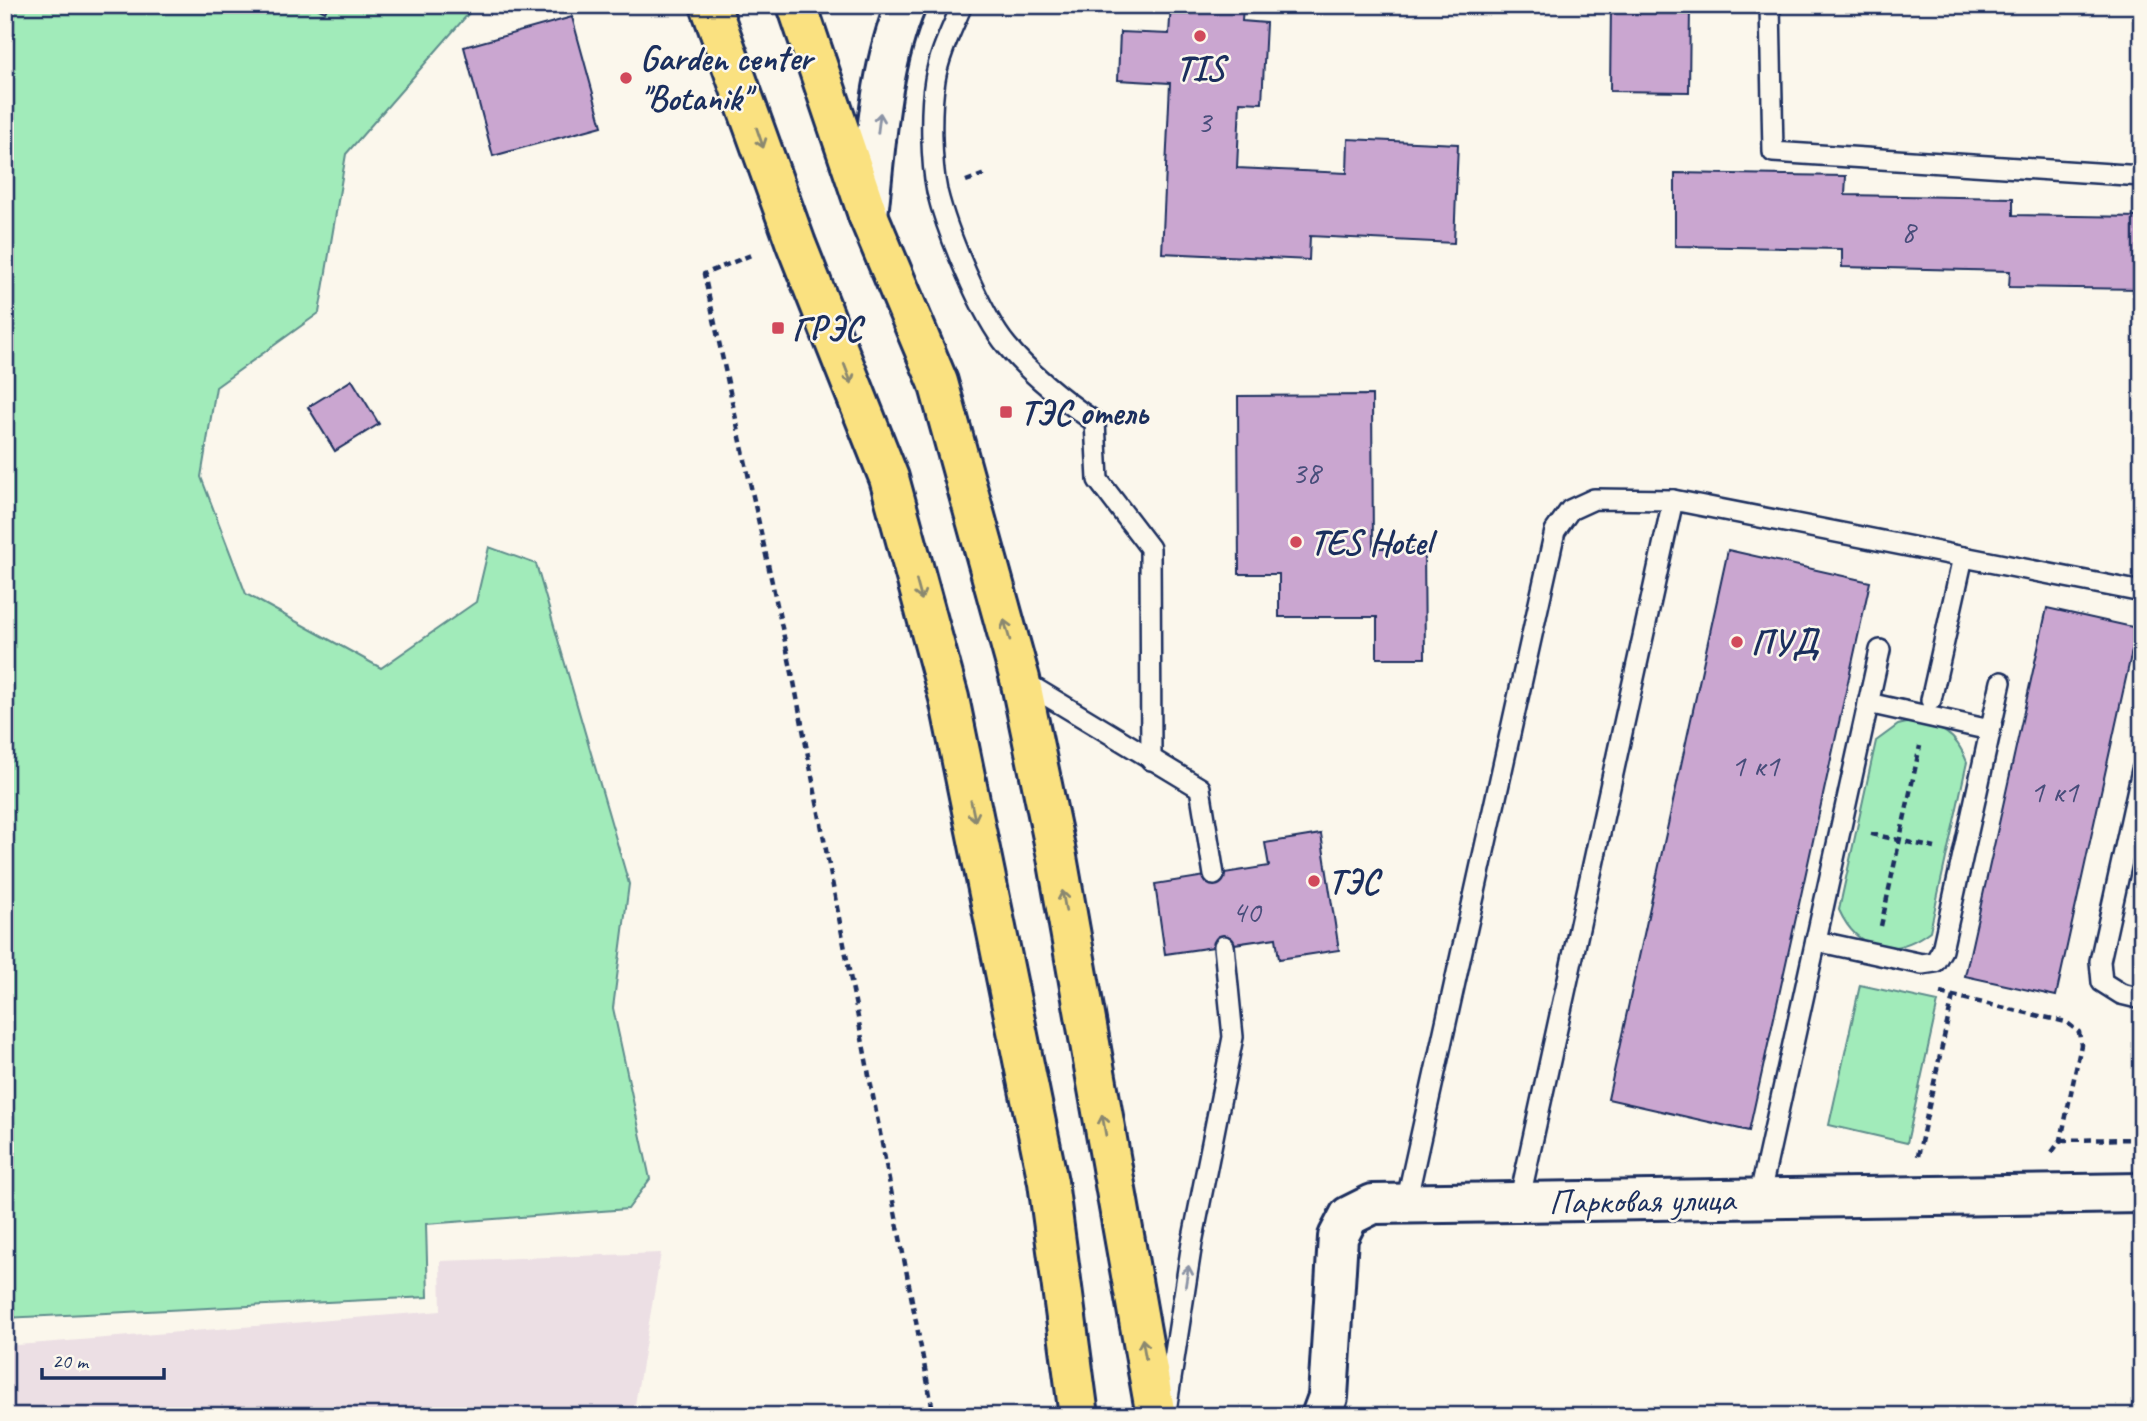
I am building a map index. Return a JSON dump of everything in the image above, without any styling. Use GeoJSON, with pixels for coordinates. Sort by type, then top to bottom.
{"type":"FeatureCollection","features":[{"type":"Feature","properties":{"kind":"main road"},"geometry":{"type":"LineString","coordinates":[[710,5],[796,244],[888,478],[949,698],[1048,1182],[1079,1416]]}},
{"type":"Feature","properties":{"kind":"main road"},"geometry":{"type":"LineString","coordinates":[[797,5],[868,215],[938,382],[1020,679],[1059,870],[1156,1416]]}},
{"type":"Feature","properties":{"kind":"street"},"geometry":{"type":"LineString","coordinates":[[868,215],[880,113],[895,31],[906,5]]}},
{"type":"Feature","properties":{"kind":"street","name":"Парковая улица"},"geometry":{"type":"LineString","coordinates":[[1321,1416],[1328,1397],[1338,1237],[1349,1216],[1373,1204],[2142,1193]]}},
{"type":"Feature","properties":{"kind":"lane"},"geometry":{"type":"LineString","coordinates":[[962,5],[935,79],[933,125],[937,191],[973,289],[1006,345],[1052,392],[1096,422],[1098,480],[1150,548],[1151,760]]}},
{"type":"Feature","properties":{"kind":"lane"},"geometry":{"type":"LineString","coordinates":[[1770,5],[1773,152],[2142,176]]}},
{"type":"Feature","properties":{"kind":"lane"},"geometry":{"type":"LineString","coordinates":[[1406,1203],[1555,530],[1570,510],[1594,499],[1673,500],[2142,592]]}},
{"type":"Feature","properties":{"kind":"lane"},"geometry":{"type":"LineString","coordinates":[[1519,1202],[1673,500]]}},
{"type":"Feature","properties":{"kind":"lane"},"geometry":{"type":"LineString","coordinates":[[1929,708],[1963,557]]}},
{"type":"Feature","properties":{"kind":"lane"},"geometry":{"type":"LineString","coordinates":[[1759,1198],[1880,650]]}},
{"type":"Feature","properties":{"kind":"lane"},"geometry":{"type":"LineString","coordinates":[[1020,679],[1200,788],[1214,875]]}},
{"type":"Feature","properties":{"kind":"lane"},"geometry":{"type":"LineString","coordinates":[[1816,941],[1922,964],[1935,962],[1942,950],[2001,682]]}},
{"type":"Feature","properties":{"kind":"lane"},"geometry":{"type":"LineString","coordinates":[[1868,703],[1929,708],[1990,730]]}},
{"type":"Feature","properties":{"kind":"lane"},"geometry":{"type":"LineString","coordinates":[[2142,770],[2100,961],[2102,982],[2121,994],[2142,999]]}},
{"type":"Feature","properties":{"kind":"lane"},"geometry":{"type":"LineString","coordinates":[[1165,1416],[1192,1242],[1233,1037],[1224,946]]}},
{"type":"Feature","properties":{"kind":"path"},"geometry":{"type":"LineString","coordinates":[[751,255],[704,274],[794,682],[934,1416]]}},
{"type":"Feature","properties":{"kind":"path"},"geometry":{"type":"LineString","coordinates":[[1875,954],[1929,708]]}},
{"type":"Feature","properties":{"kind":"path"},"geometry":{"type":"LineString","coordinates":[[1840,827],[1963,854]]}},
{"type":"Feature","properties":{"kind":"path"},"geometry":{"type":"LineString","coordinates":[[1927,991],[2066,1022],[2078,1032],[2081,1045],[2061,1140],[2054,1151],[2042,1154]]}},
{"type":"Feature","properties":{"kind":"path"},"geometry":{"type":"LineString","coordinates":[[1918,1156],[1953,996]]}},
{"type":"Feature","properties":{"kind":"path"},"geometry":{"type":"LineString","coordinates":[[2061,1140],[2142,1139]]}},
{"type":"Feature","properties":{"kind":"path"},"geometry":{"type":"LineString","coordinates":[[1904,1156],[1932,1156]]}},
{"type":"Feature","properties":{"kind":"shaded area"},"geometry":{"type":"Polygon","coordinates":[[[661,1253],[633,1416],[5,1416],[5,1346],[441,1311],[440,1261],[661,1253]]]}},
{"type":"Feature","properties":{"kind":"green space"},"geometry":{"type":"Polygon","coordinates":[[[5,5],[476,5],[346,154],[319,313],[216,387],[201,477],[246,594],[381,668],[476,602],[489,547],[536,564],[629,884],[613,1008],[650,1179],[628,1209],[426,1224],[428,1297],[5,1318],[5,5]]]}},
{"type":"Feature","properties":{"kind":"green space"},"geometry":{"type":"Polygon","coordinates":[[[1911,722],[1931,726],[1952,737],[1967,762],[1930,931],[1903,945],[1878,946],[1856,935],[1839,910],[1876,741],[1898,725],[1911,722]]]}},
{"type":"Feature","properties":{"kind":"green space"},"geometry":{"type":"Polygon","coordinates":[[[1860,985],[1938,1002],[1907,1143],[1829,1125],[1860,985]]]}},
{"type":"Feature","properties":{"kind":"building"},"geometry":{"type":"Polygon","coordinates":[[[311,5],[329,5],[325,12],[311,5]]]}},
{"type":"Feature","properties":{"kind":"building"},"geometry":{"type":"Polygon","coordinates":[[[1171,5],[1243,5],[1242,21],[1266,23],[1262,103],[1240,102],[1237,168],[1347,173],[1348,139],[1458,144],[1454,243],[1310,236],[1309,260],[1162,253],[1170,83],[1118,80],[1120,32],[1169,34],[1171,5]]]}},
{"type":"Feature","properties":{"kind":"building"},"geometry":{"type":"Polygon","coordinates":[[[1611,5],[1690,5],[1689,92],[1610,91],[1611,5]]]}},
{"type":"Feature","properties":{"kind":"building"},"geometry":{"type":"Polygon","coordinates":[[[572,17],[602,126],[493,156],[464,47],[572,17]]]}},
{"type":"Feature","properties":{"kind":"building"},"geometry":{"type":"Polygon","coordinates":[[[1675,173],[1846,176],[1845,195],[2013,198],[2013,215],[2142,217],[2142,289],[2009,287],[2010,271],[1842,267],[1842,249],[1675,246],[1675,173]]]}},
{"type":"Feature","properties":{"kind":"building"},"geometry":{"type":"Polygon","coordinates":[[[352,380],[379,424],[335,451],[308,407],[352,380]]]}},
{"type":"Feature","properties":{"kind":"building"},"geometry":{"type":"Polygon","coordinates":[[[1372,395],[1373,548],[1424,548],[1425,658],[1377,658],[1377,617],[1279,617],[1279,574],[1239,574],[1238,396],[1372,395]]]}},
{"type":"Feature","properties":{"kind":"building"},"geometry":{"type":"Polygon","coordinates":[[[1728,550],[1870,582],[1749,1131],[1608,1099],[1728,550]]]}},
{"type":"Feature","properties":{"kind":"building"},"geometry":{"type":"Polygon","coordinates":[[[2047,608],[2137,628],[2056,996],[1965,976],[2047,608]]]}},
{"type":"Feature","properties":{"kind":"building"},"geometry":{"type":"Polygon","coordinates":[[[1321,834],[1339,950],[1279,959],[1276,938],[1165,954],[1155,884],[1269,866],[1265,843],[1321,834]]]}},
{"type":"Feature","properties":{"kind":"place","name":"TIS"},"geometry":{"type":"Point","coordinates":[1200,36]}},
{"type":"Feature","properties":{"kind":"place","name":"Garden center \"Botanik\""},"geometry":{"type":"Point","coordinates":[626,78]}},
{"type":"Feature","properties":{"kind":"place","name":"ГРЭС"},"geometry":{"type":"Point","coordinates":[778,328]}},
{"type":"Feature","properties":{"kind":"place","name":"ТЭС отель"},"geometry":{"type":"Point","coordinates":[1006,412]}},
{"type":"Feature","properties":{"kind":"place","name":"TES Hotel"},"geometry":{"type":"Point","coordinates":[1296,542]}},
{"type":"Feature","properties":{"kind":"place","name":"ПУД"},"geometry":{"type":"Point","coordinates":[1737,642]}},
{"type":"Feature","properties":{"kind":"place","name":"ТЭС"},"geometry":{"type":"Point","coordinates":[1314,881]}}]}
